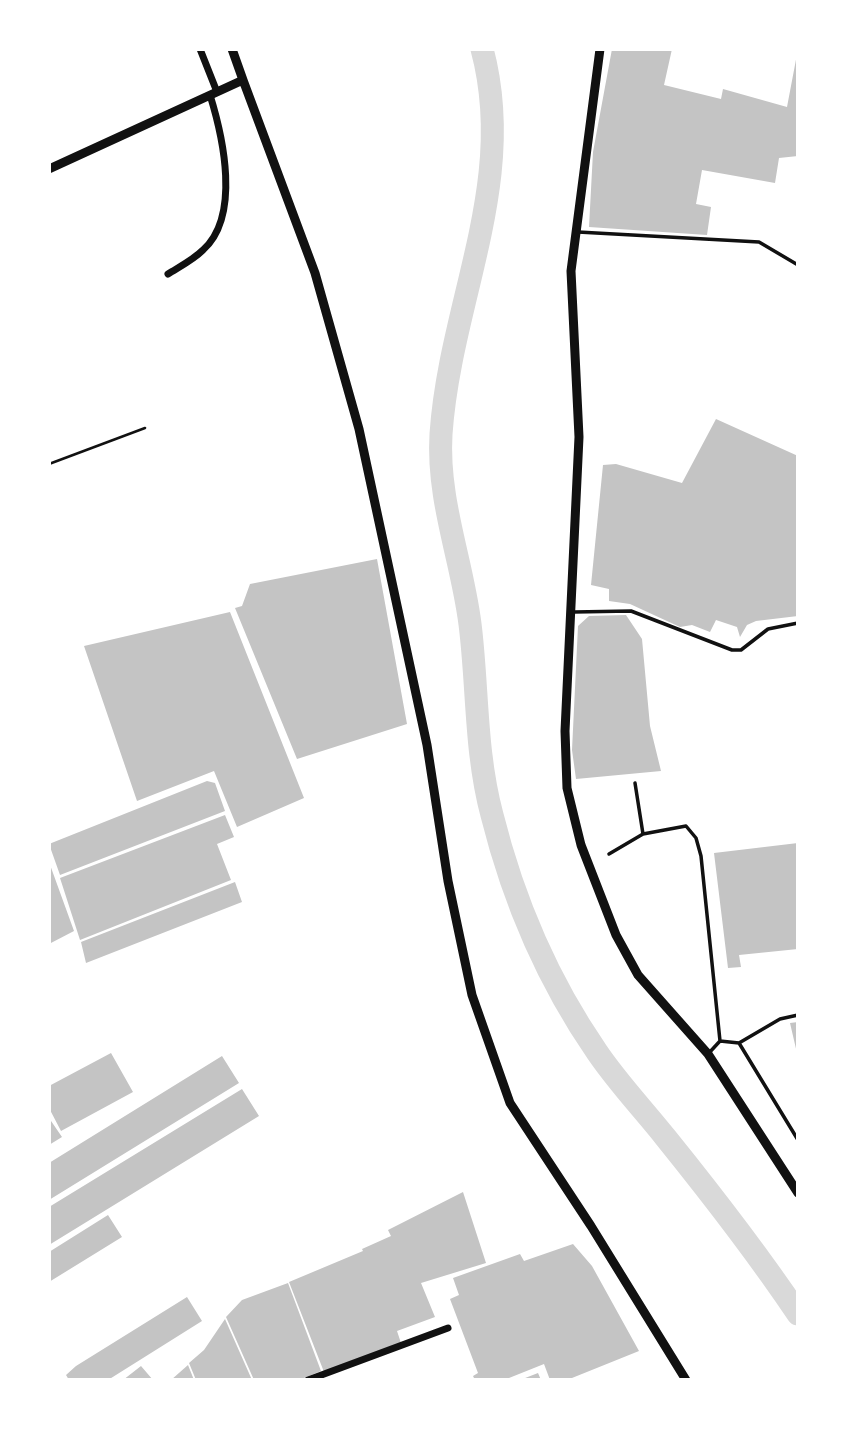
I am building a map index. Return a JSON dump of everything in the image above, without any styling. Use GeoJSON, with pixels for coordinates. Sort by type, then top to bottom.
{"type":"FeatureCollection","features":[{"type":"Feature","properties":{"kind":"street"},"geometry":{"type":"LineString","coordinates":[[168,274],[204,250],[215,235],[224,206],[226,170],[220,127],[214,94],[200,49]]}},
{"type":"Feature","properties":{"kind":"street"},"geometry":{"type":"LineString","coordinates":[[232,49],[315,273],[359,429],[428,745],[448,881],[472,995],[510,1103],[591,1226],[686,1380]]}},
{"type":"Feature","properties":{"kind":"street"},"geometry":{"type":"LineString","coordinates":[[600,49],[571,271],[579,437],[565,731],[567,788],[581,845],[616,935],[638,975],[708,1054],[798,1193]]}},
{"type":"Feature","properties":{"kind":"street"},"geometry":{"type":"LineString","coordinates":[[49,169],[243,80]]}},
{"type":"Feature","properties":{"kind":"street"},"geometry":{"type":"LineString","coordinates":[[308,1380],[448,1328]]}},
{"type":"Feature","properties":{"kind":"lane"},"geometry":{"type":"LineString","coordinates":[[576,232],[759,242],[798,265]]}},
{"type":"Feature","properties":{"kind":"lane"},"geometry":{"type":"LineString","coordinates":[[572,612],[631,611],[732,650],[741,650],[768,629],[798,623]]}},
{"type":"Feature","properties":{"kind":"lane"},"geometry":{"type":"LineString","coordinates":[[635,783],[643,834]]}},
{"type":"Feature","properties":{"kind":"lane"},"geometry":{"type":"LineString","coordinates":[[609,854],[643,834],[686,826],[696,838],[701,856],[720,1041],[708,1054]]}},
{"type":"Feature","properties":{"kind":"lane"},"geometry":{"type":"LineString","coordinates":[[720,1041],[739,1042],[780,1019],[798,1015]]}},
{"type":"Feature","properties":{"kind":"lane"},"geometry":{"type":"LineString","coordinates":[[739,1042],[798,1140]]}},
{"type":"Feature","properties":{"kind":"path"},"geometry":{"type":"LineString","coordinates":[[49,464],[145,428]]}},
{"type":"Feature","properties":{"kind":"building"},"geometry":{"type":"Polygon","coordinates":[[[612,49],[672,49],[664,85],[721,99],[723,89],[787,107],[798,49],[798,156],[779,158],[775,183],[702,170],[696,204],[711,207],[707,235],[589,227],[593,152],[612,49]]]}},
{"type":"Feature","properties":{"kind":"building"},"geometry":{"type":"Polygon","coordinates":[[[716,419],[798,456],[798,616],[756,621],[747,625],[740,637],[737,627],[716,620],[710,632],[692,625],[680,627],[630,604],[609,601],[609,589],[591,585],[603,465],[616,464],[682,483],[716,419]]]}},
{"type":"Feature","properties":{"kind":"building"},"geometry":{"type":"Polygon","coordinates":[[[377,559],[407,724],[297,759],[235,608],[242,606],[250,584],[377,559]]]}},
{"type":"Feature","properties":{"kind":"building"},"geometry":{"type":"Polygon","coordinates":[[[230,612],[304,798],[237,827],[214,771],[137,801],[84,646],[230,612]]]}},
{"type":"Feature","properties":{"kind":"building"},"geometry":{"type":"Polygon","coordinates":[[[626,615],[642,639],[650,726],[661,771],[576,779],[572,750],[578,626],[589,616],[626,615]]]}},
{"type":"Feature","properties":{"kind":"building"},"geometry":{"type":"Polygon","coordinates":[[[207,781],[215,783],[225,811],[60,875],[49,844],[207,781]]]}},
{"type":"Feature","properties":{"kind":"building"},"geometry":{"type":"Polygon","coordinates":[[[225,815],[234,837],[217,844],[231,880],[80,940],[60,878],[225,815]]]}},
{"type":"Feature","properties":{"kind":"building"},"geometry":{"type":"Polygon","coordinates":[[[798,843],[798,949],[739,955],[741,967],[728,968],[714,853],[798,843]]]}},
{"type":"Feature","properties":{"kind":"building"},"geometry":{"type":"Polygon","coordinates":[[[49,862],[74,931],[49,944],[49,862]]]}},
{"type":"Feature","properties":{"kind":"building"},"geometry":{"type":"Polygon","coordinates":[[[235,882],[242,902],[86,963],[81,942],[235,882]]]}},
{"type":"Feature","properties":{"kind":"building"},"geometry":{"type":"Polygon","coordinates":[[[798,1022],[798,1053],[797,1053],[790,1023],[798,1022]]]}},
{"type":"Feature","properties":{"kind":"building"},"geometry":{"type":"Polygon","coordinates":[[[111,1053],[133,1092],[61,1131],[49,1108],[49,1086],[111,1053]]]}},
{"type":"Feature","properties":{"kind":"building"},"geometry":{"type":"Polygon","coordinates":[[[222,1056],[239,1083],[49,1200],[49,1163],[222,1056]]]}},
{"type":"Feature","properties":{"kind":"building"},"geometry":{"type":"Polygon","coordinates":[[[242,1089],[259,1116],[49,1245],[49,1207],[242,1089]]]}},
{"type":"Feature","properties":{"kind":"building"},"geometry":{"type":"Polygon","coordinates":[[[49,1118],[62,1137],[49,1145],[49,1118]]]}},
{"type":"Feature","properties":{"kind":"building"},"geometry":{"type":"Polygon","coordinates":[[[463,1192],[486,1263],[421,1283],[435,1317],[397,1331],[401,1343],[324,1372],[289,1282],[363,1251],[362,1249],[391,1236],[388,1230],[463,1192]]]}},
{"type":"Feature","properties":{"kind":"building"},"geometry":{"type":"Polygon","coordinates":[[[108,1215],[122,1237],[49,1282],[49,1252],[108,1215]]]}},
{"type":"Feature","properties":{"kind":"building"},"geometry":{"type":"Polygon","coordinates":[[[573,1244],[592,1266],[639,1351],[567,1380],[550,1380],[544,1364],[504,1380],[475,1380],[473,1376],[478,1373],[450,1299],[459,1295],[453,1278],[520,1254],[524,1261],[573,1244]]]}},
{"type":"Feature","properties":{"kind":"building"},"geometry":{"type":"Polygon","coordinates":[[[288,1283],[321,1371],[299,1380],[254,1380],[226,1317],[242,1300],[288,1283]]]}},
{"type":"Feature","properties":{"kind":"building"},"geometry":{"type":"Polygon","coordinates":[[[187,1297],[202,1321],[108,1380],[69,1380],[66,1375],[76,1366],[187,1297]]]}},
{"type":"Feature","properties":{"kind":"building"},"geometry":{"type":"Polygon","coordinates":[[[225,1319],[252,1380],[196,1380],[189,1363],[204,1350],[225,1319]]]}},
{"type":"Feature","properties":{"kind":"building"},"geometry":{"type":"Polygon","coordinates":[[[188,1365],[194,1380],[171,1380],[188,1365]]]}},
{"type":"Feature","properties":{"kind":"building"},"geometry":{"type":"Polygon","coordinates":[[[141,1366],[153,1380],[123,1380],[141,1366]]]}},
{"type":"Feature","properties":{"kind":"building"},"geometry":{"type":"Polygon","coordinates":[[[538,1373],[541,1380],[520,1380],[538,1373]]]}},
{"type":"Feature","properties":{"kind":"waterway"},"geometry":{"type":"LineString","coordinates":[[482,49],[491,99],[492,147],[487,195],[447,385],[441,458],[446,506],[470,624],[480,744],[492,815],[510,877],[534,938],[579,1025],[613,1074],[734,1224],[798,1314]]}}]}
